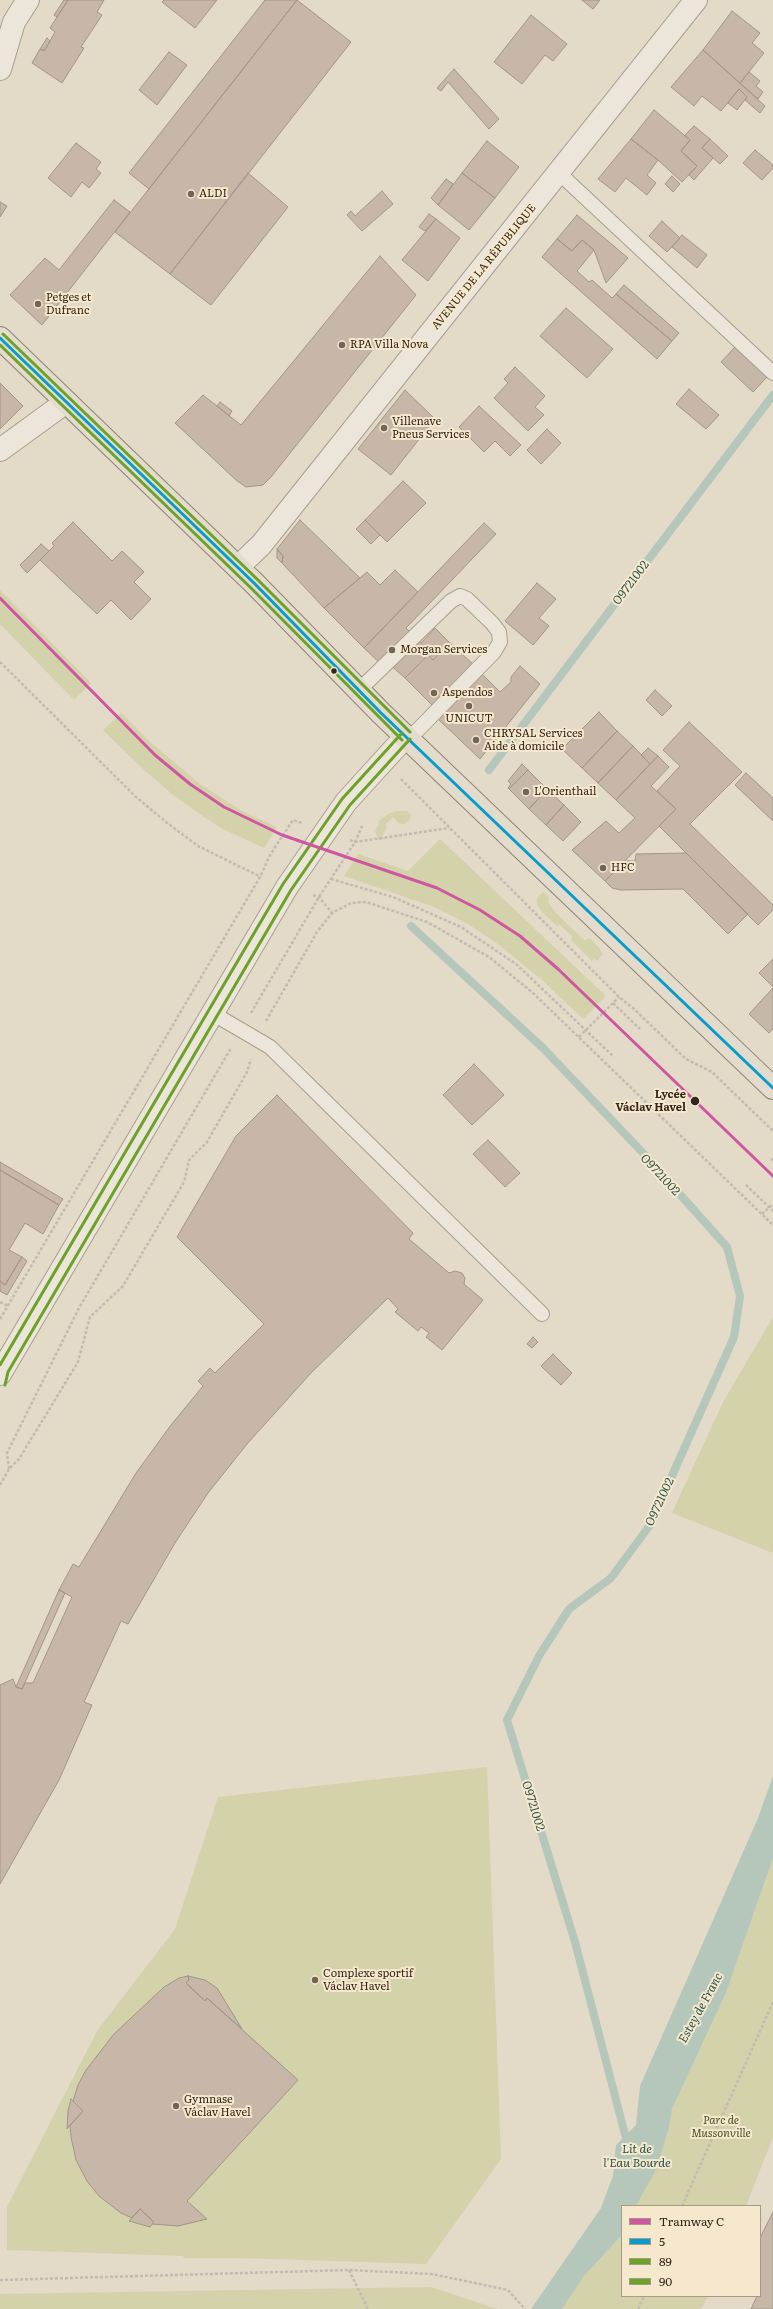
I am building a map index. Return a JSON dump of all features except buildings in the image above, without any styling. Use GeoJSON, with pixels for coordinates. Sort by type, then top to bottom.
{"type":"FeatureCollection","features":[{"type":"Feature","properties":{"kind":"main road"},"geometry":{"type":"LineString","coordinates":[[0,338],[238,566],[407,737],[773,1088]]}},
{"type":"Feature","properties":{"kind":"street"},"geometry":{"type":"LineString","coordinates":[[0,69],[14,22],[28,0]]}},
{"type":"Feature","properties":{"kind":"street","name":"AVENUE DE LA RÉPUBLIQUE"},"geometry":{"type":"LineString","coordinates":[[238,566],[261,545],[696,0]]}},
{"type":"Feature","properties":{"kind":"street"},"geometry":{"type":"LineString","coordinates":[[0,450],[66,402]]}},
{"type":"Feature","properties":{"kind":"street"},"geometry":{"type":"LineString","coordinates":[[1,1376],[212,1013],[287,887],[323,832],[340,797],[407,737]]}},
{"type":"Feature","properties":{"kind":"lane"},"geometry":{"type":"LineString","coordinates":[[559,173],[773,373]]}},
{"type":"Feature","properties":{"kind":"lane"},"geometry":{"type":"LineString","coordinates":[[359,690],[452,601],[460,596],[467,599],[492,623],[499,632],[500,642],[494,652],[407,737]]}},
{"type":"Feature","properties":{"kind":"lane"},"geometry":{"type":"LineString","coordinates":[[212,1013],[270,1047],[542,1314]]}},
{"type":"Feature","properties":{"kind":"path"},"geometry":{"type":"LineString","coordinates":[[0,662],[130,792],[166,822],[198,846],[260,877],[319,897],[332,913]]}},
{"type":"Feature","properties":{"kind":"path"},"geometry":{"type":"LineString","coordinates":[[399,777],[619,997],[634,1009],[686,1059],[712,1072],[773,1131]]}},
{"type":"Feature","properties":{"kind":"path"},"geometry":{"type":"LineString","coordinates":[[9,1469],[7,1453],[79,1308],[319,897],[355,842],[366,817]]}},
{"type":"Feature","properties":{"kind":"path"},"geometry":{"type":"LineString","coordinates":[[0,1319],[260,877],[270,854],[293,820],[323,832],[355,842],[450,828]]}},
{"type":"Feature","properties":{"kind":"path"},"geometry":{"type":"LineString","coordinates":[[331,879],[393,897],[461,926],[516,964],[614,1057]]}},
{"type":"Feature","properties":{"kind":"path"},"geometry":{"type":"LineString","coordinates":[[0,1485],[9,1469],[19,1459],[78,1362],[90,1317],[123,1286],[184,1182],[189,1160],[207,1142],[247,1072],[257,1038],[272,1008],[317,932],[332,913],[351,903],[366,902],[427,922],[489,957],[533,993],[773,1225]]}},
{"type":"Feature","properties":{"kind":"path"},"geometry":{"type":"LineString","coordinates":[[579,1037],[619,997]]}},
{"type":"Feature","properties":{"kind":"path"},"geometry":{"type":"LineString","coordinates":[[613,1003],[640,1029]]}},
{"type":"Feature","properties":{"kind":"path"},"geometry":{"type":"LineString","coordinates":[[746,1185],[773,1211]]}},
{"type":"Feature","properties":{"kind":"path"},"geometry":{"type":"LineString","coordinates":[[762,1214],[773,1204]]}},
{"type":"Feature","properties":{"kind":"path"},"geometry":{"type":"LineString","coordinates":[[0,1302],[8,1306]]}},
{"type":"Feature","properties":{"kind":"path"},"geometry":{"type":"LineString","coordinates":[[682,2205],[773,2002]]}},
{"type":"Feature","properties":{"kind":"path"},"geometry":{"type":"LineString","coordinates":[[0,2280],[349,2270],[432,2274],[508,2290],[525,2309]]}},
{"type":"Feature","properties":{"kind":"path"},"geometry":{"type":"LineString","coordinates":[[349,2270],[368,2309]]}},
{"type":"Feature","properties":{"kind":"path"},"geometry":{"type":"LineString","coordinates":[[638,2309],[644,2297]]}},
{"type":"Feature","properties":{"kind":"green space"},"geometry":{"type":"Polygon","coordinates":[[[0,590],[91,683],[74,700],[0,624],[0,590]]]}},
{"type":"Feature","properties":{"kind":"green space"},"geometry":{"type":"Polygon","coordinates":[[[121,713],[151,743],[200,784],[242,811],[277,827],[264,848],[221,828],[204,817],[173,795],[141,767],[103,730],[121,713]]]}},
{"type":"Feature","properties":{"kind":"green space"},"geometry":{"type":"Polygon","coordinates":[[[396,811],[407,811],[411,815],[410,819],[405,824],[400,824],[393,817],[385,825],[387,827],[382,836],[385,839],[379,840],[375,831],[379,824],[378,822],[388,814],[396,811]]]}},
{"type":"Feature","properties":{"kind":"green space"},"geometry":{"type":"Polygon","coordinates":[[[440,839],[606,996],[583,1019],[543,981],[498,944],[468,924],[434,907],[344,876],[358,854],[408,871],[440,839]]]}},
{"type":"Feature","properties":{"kind":"green space"},"geometry":{"type":"Polygon","coordinates":[[[543,892],[549,897],[548,902],[556,913],[584,940],[590,938],[600,949],[603,954],[597,961],[594,958],[592,961],[571,940],[572,936],[560,925],[557,926],[544,914],[537,905],[537,898],[543,892]]]}},
{"type":"Feature","properties":{"kind":"green space"},"geometry":{"type":"Polygon","coordinates":[[[773,1317],[773,1553],[672,1513],[723,1402],[773,1317]]]}},
{"type":"Feature","properties":{"kind":"green space","name":"Complexe sportif Václav Havel"},"geometry":{"type":"Polygon","coordinates":[[[487,1767],[501,2159],[426,2264],[238,2258],[184,2258],[183,2256],[7,2250],[7,2207],[97,2031],[175,1929],[218,1797],[487,1767]]]}},
{"type":"Feature","properties":{"kind":"green space","name":"Parc de Mussonville"},"geometry":{"type":"Polygon","coordinates":[[[773,1858],[773,2137],[746,2205],[637,2205],[656,2170],[669,2128],[672,2109],[726,1993],[773,1858]]]}},
{"type":"Feature","properties":{"kind":"green space"},"geometry":{"type":"Polygon","coordinates":[[[621,2236],[621,2297],[707,2297],[701,2309],[562,2309],[584,2276],[621,2236]]]}},
{"type":"Feature","properties":{"kind":"green space"},"geometry":{"type":"Polygon","coordinates":[[[431,2287],[498,2309],[0,2309],[0,2294],[431,2287]]]}},
{"type":"Feature","properties":{"kind":"water","name":"Lit de l'Eau Bourde"},"geometry":{"type":"Polygon","coordinates":[[[773,1776],[773,1858],[726,1993],[672,2109],[669,2128],[656,2170],[637,2205],[621,2205],[621,2236],[584,2276],[562,2309],[531,2309],[601,2208],[613,2176],[616,2145],[636,2125],[640,2086],[758,1818],[773,1776]]]}},
{"type":"Feature","properties":{"kind":"waterway","name":"O9721002"},"geometry":{"type":"LineString","coordinates":[[489,770],[773,395]]}},
{"type":"Feature","properties":{"kind":"waterway","name":"O9721002"},"geometry":{"type":"LineString","coordinates":[[411,926],[543,1048],[643,1153],[727,1247],[740,1296],[734,1337],[650,1525],[611,1578],[569,1609],[539,1656],[507,1720],[575,1942],[628,2146]]}},
{"type":"Feature","properties":{"kind":"tram line","name":"C"},"geometry":{"type":"LineString","coordinates":[[0,598],[155,755],[190,784],[224,807],[282,835],[437,888],[480,910],[520,936],[558,969],[773,1176]]}},
{"type":"Feature","properties":{"kind":"transit line","name":"90"},"geometry":{"type":"LineString","coordinates":[[3,334],[258,580],[410,732]]}},
{"type":"Feature","properties":{"kind":"transit line","name":"5"},"geometry":{"type":"LineString","coordinates":[[0,338],[255,584],[381,713],[773,1088]]}},
{"type":"Feature","properties":{"kind":"transit line","name":"89"},"geometry":{"type":"LineString","coordinates":[[0,345],[251,588],[402,740]]}},
{"type":"Feature","properties":{"kind":"transit line","name":"90"},"geometry":{"type":"LineString","coordinates":[[0,1365],[283,884],[342,799],[402,733]]}},
{"type":"Feature","properties":{"kind":"transit line","name":"89"},"geometry":{"type":"LineString","coordinates":[[5,1385],[8,1372],[291,890],[350,805],[410,739]]}},
{"type":"Feature","properties":{"kind":"place","name":"ALDI"},"geometry":{"type":"Point","coordinates":[191,194]}},
{"type":"Feature","properties":{"kind":"place","name":"Petges et Dufranc"},"geometry":{"type":"Point","coordinates":[38,304]}},
{"type":"Feature","properties":{"kind":"place","name":"RPA Villa Nova"},"geometry":{"type":"Point","coordinates":[342,345]}},
{"type":"Feature","properties":{"kind":"place","name":"Villenave Pneus Services"},"geometry":{"type":"Point","coordinates":[384,428]}},
{"type":"Feature","properties":{"kind":"place","name":"Morgan Services"},"geometry":{"type":"Point","coordinates":[392,650]}},
{"type":"Feature","properties":{"kind":"place","name":"Aspendos"},"geometry":{"type":"Point","coordinates":[434,693]}},
{"type":"Feature","properties":{"kind":"place","name":"UNICUT"},"geometry":{"type":"Point","coordinates":[469,706]}},
{"type":"Feature","properties":{"kind":"place","name":"CHRYSAL Services Aide à domicile"},"geometry":{"type":"Point","coordinates":[476,740]}},
{"type":"Feature","properties":{"kind":"place","name":"L'Orienthail"},"geometry":{"type":"Point","coordinates":[526,792]}},
{"type":"Feature","properties":{"kind":"place","name":"HFC"},"geometry":{"type":"Point","coordinates":[603,868]}},
{"type":"Feature","properties":{"kind":"place","name":"Lycée Václav Havel"},"geometry":{"type":"Point","coordinates":[695,1101]}},
{"type":"Feature","properties":{"kind":"place","name":"Complexe sportif Václav Havel"},"geometry":{"type":"Point","coordinates":[315,1980]}},
{"type":"Feature","properties":{"kind":"place","name":"Gymnase Václav Havel"},"geometry":{"type":"Point","coordinates":[176,2106]}},
{"type":"Feature","properties":{"kind":"water label","name":"Estey de Franc"},"geometry":{"type":"Point","coordinates":[701,2008]}}]}
